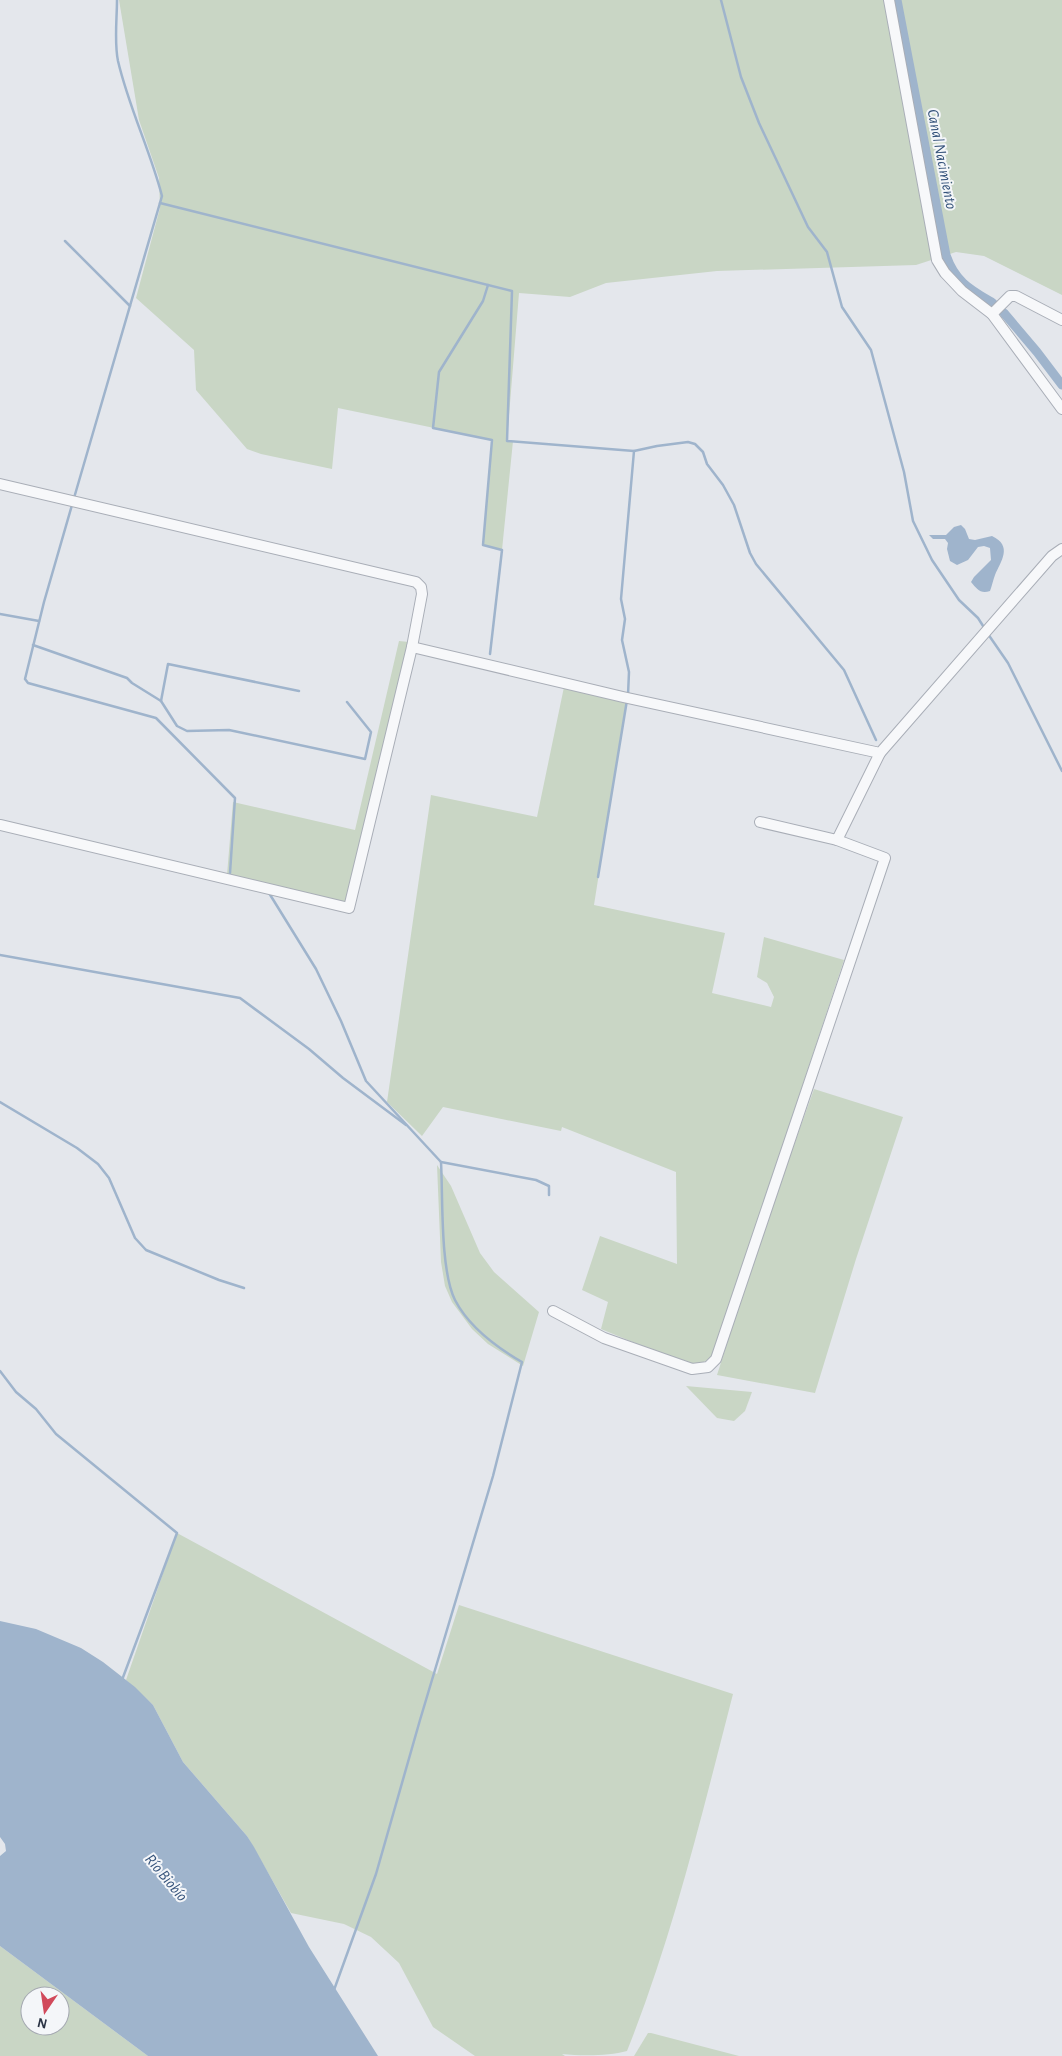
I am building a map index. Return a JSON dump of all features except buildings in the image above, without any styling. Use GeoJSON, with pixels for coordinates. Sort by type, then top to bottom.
{"type":"FeatureCollection","features":[{"type":"Feature","properties":{"kind":"street"},"geometry":{"type":"LineString","coordinates":[[889,0],[937,260],[962,291],[992,314],[1062,409]]}},
{"type":"Feature","properties":{"kind":"street"},"geometry":{"type":"LineString","coordinates":[[992,314],[1010,296],[1016,296],[1062,320]]}},
{"type":"Feature","properties":{"kind":"street"},"geometry":{"type":"LineString","coordinates":[[0,484],[416,582],[421,587],[422,594],[412,647],[349,908],[1,825]]}},
{"type":"Feature","properties":{"kind":"street"},"geometry":{"type":"LineString","coordinates":[[837,840],[880,753],[1052,556],[1062,549]]}},
{"type":"Feature","properties":{"kind":"street"},"geometry":{"type":"LineString","coordinates":[[412,647],[623,697],[880,753]]}},
{"type":"Feature","properties":{"kind":"street"},"geometry":{"type":"LineString","coordinates":[[553,1311],[604,1338],[692,1369],[708,1367],[716,1359],[885,858],[837,840],[760,822]]}},
{"type":"Feature","properties":{"kind":"green space"},"geometry":{"type":"Polygon","coordinates":[[[119,0],[1062,0],[1062,295],[984,256],[956,252],[916,265],[717,271],[606,283],[570,297],[519,293],[507,440],[513,441],[502,550],[483,545],[492,440],[338,408],[332,469],[261,454],[247,449],[196,390],[194,350],[136,298],[160,208],[159,178],[139,120],[119,0]]]}},
{"type":"Feature","properties":{"kind":"green space"},"geometry":{"type":"Polygon","coordinates":[[[399,641],[409,642],[345,904],[227,875],[233,802],[355,830],[399,641]]]}},
{"type":"Feature","properties":{"kind":"green space"},"geometry":{"type":"Polygon","coordinates":[[[564,687],[626,702],[594,905],[725,933],[712,993],[771,1007],[774,997],[767,983],[757,977],[764,937],[844,960],[713,1356],[701,1364],[686,1364],[601,1329],[608,1302],[582,1290],[600,1236],[677,1264],[676,1172],[562,1127],[561,1131],[443,1107],[422,1136],[387,1102],[431,795],[537,817],[564,687]]]}},
{"type":"Feature","properties":{"kind":"green space"},"geometry":{"type":"Polygon","coordinates":[[[814,1089],[903,1117],[856,1259],[815,1393],[717,1375],[761,1237],[814,1089]]]}},
{"type":"Feature","properties":{"kind":"green space"},"geometry":{"type":"Polygon","coordinates":[[[437,1165],[451,1186],[480,1253],[494,1272],[539,1312],[523,1366],[488,1344],[472,1329],[452,1302],[445,1286],[441,1262],[437,1165]]]}},
{"type":"Feature","properties":{"kind":"green space"},"geometry":{"type":"Polygon","coordinates":[[[686,1386],[752,1392],[745,1411],[734,1421],[717,1418],[686,1386]]]}},
{"type":"Feature","properties":{"kind":"green space"},"geometry":{"type":"Polygon","coordinates":[[[177,1533],[437,1674],[459,1605],[733,1694],[673,1919],[659,1964],[627,2051],[595,2055],[562,2054],[565,2056],[475,2056],[433,2027],[399,1963],[371,1937],[344,1924],[291,1913],[247,1836],[183,1762],[153,1705],[126,1680],[177,1533]]]}},
{"type":"Feature","properties":{"kind":"green space"},"geometry":{"type":"Polygon","coordinates":[[[0,1946],[54,1986],[20,1986],[20,2036],[70,2036],[70,1998],[148,2056],[0,2056],[0,1946]]]}},
{"type":"Feature","properties":{"kind":"green space"},"geometry":{"type":"Polygon","coordinates":[[[648,2033],[651,2033],[739,2056],[634,2056],[648,2033]]]}},
{"type":"Feature","properties":{"kind":"water"},"geometry":{"type":"Polygon","coordinates":[[[961,525],[969,539],[975,540],[992,536],[1002,544],[1004,554],[990,591],[981,591],[971,582],[991,560],[990,548],[978,547],[968,560],[957,565],[950,561],[947,549],[948,543],[945,539],[933,539],[929,535],[946,535],[954,527],[961,525]]]}},
{"type":"Feature","properties":{"kind":"water","name":"Río Biobío"},"geometry":{"type":"Polygon","coordinates":[[[0,1621],[36,1629],[81,1648],[103,1662],[135,1687],[153,1705],[183,1762],[247,1836],[309,1947],[378,2056],[148,2056],[70,1998],[70,1986],[54,1986],[0,1946],[0,1856],[6,1851],[5,1844],[0,1837],[0,1621]]]}},
{"type":"Feature","properties":{"kind":"waterway"},"geometry":{"type":"LineString","coordinates":[[74,498],[162,196],[118,61],[116,38],[117,0]]}},
{"type":"Feature","properties":{"kind":"waterway"},"geometry":{"type":"LineString","coordinates":[[721,0],[741,77],[759,123],[808,227],[827,252],[842,307],[871,350],[904,472],[913,521],[932,560],[959,600],[978,618],[985,629]]}},
{"type":"Feature","properties":{"kind":"waterway","name":"Canal Nacimiento"},"geometry":{"type":"LineString","coordinates":[[897,0],[946,255],[959,279],[993,303]]}},
{"type":"Feature","properties":{"kind":"waterway"},"geometry":{"type":"LineString","coordinates":[[160,203],[512,291],[507,441],[634,451],[621,599],[625,619],[622,640],[629,672],[628,695]]}},
{"type":"Feature","properties":{"kind":"waterway"},"geometry":{"type":"LineString","coordinates":[[65,241],[130,306]]}},
{"type":"Feature","properties":{"kind":"waterway"},"geometry":{"type":"LineString","coordinates":[[488,285],[483,301],[439,372],[433,428],[492,440],[483,545],[502,550],[490,654]]}},
{"type":"Feature","properties":{"kind":"waterway","name":"Canal Nacimiento"},"geometry":{"type":"LineString","coordinates":[[1004,313],[1062,385]]}},
{"type":"Feature","properties":{"kind":"waterway"},"geometry":{"type":"LineString","coordinates":[[634,451],[688,442],[695,444],[703,452],[707,464],[723,485],[734,505],[750,553],[756,564],[844,670],[876,740]]}},
{"type":"Feature","properties":{"kind":"waterway"},"geometry":{"type":"LineString","coordinates":[[72,505],[44,602],[25,679],[28,683],[156,718],[235,798],[230,873]]}},
{"type":"Feature","properties":{"kind":"waterway"},"geometry":{"type":"LineString","coordinates":[[0,614],[39,621]]}},
{"type":"Feature","properties":{"kind":"waterway"},"geometry":{"type":"LineString","coordinates":[[988,634],[1008,663],[1062,771]]}},
{"type":"Feature","properties":{"kind":"waterway"},"geometry":{"type":"LineString","coordinates":[[33,645],[127,678],[161,701],[177,726],[187,731],[229,730],[365,759],[371,732],[347,702]]}},
{"type":"Feature","properties":{"kind":"waterway"},"geometry":{"type":"LineString","coordinates":[[161,701],[168,664],[299,691]]}},
{"type":"Feature","properties":{"kind":"waterway"},"geometry":{"type":"LineString","coordinates":[[598,877],[627,700]]}},
{"type":"Feature","properties":{"kind":"waterway"},"geometry":{"type":"LineString","coordinates":[[269,893],[316,969],[341,1021],[366,1081],[441,1162],[445,1252],[450,1287],[455,1300],[475,1328],[522,1362],[493,1476],[376,1874],[334,1990]]}},
{"type":"Feature","properties":{"kind":"waterway"},"geometry":{"type":"LineString","coordinates":[[0,955],[240,998],[406,1125]]}},
{"type":"Feature","properties":{"kind":"waterway"},"geometry":{"type":"LineString","coordinates":[[0,1102],[77,1148],[98,1164],[109,1178],[135,1238],[146,1250],[219,1280],[244,1288]]}},
{"type":"Feature","properties":{"kind":"waterway"},"geometry":{"type":"LineString","coordinates":[[441,1162],[536,1180],[549,1186],[549,1195]]}},
{"type":"Feature","properties":{"kind":"waterway"},"geometry":{"type":"LineString","coordinates":[[0,1371],[16,1392],[36,1409],[56,1434],[177,1533],[122,1680]]}}]}
